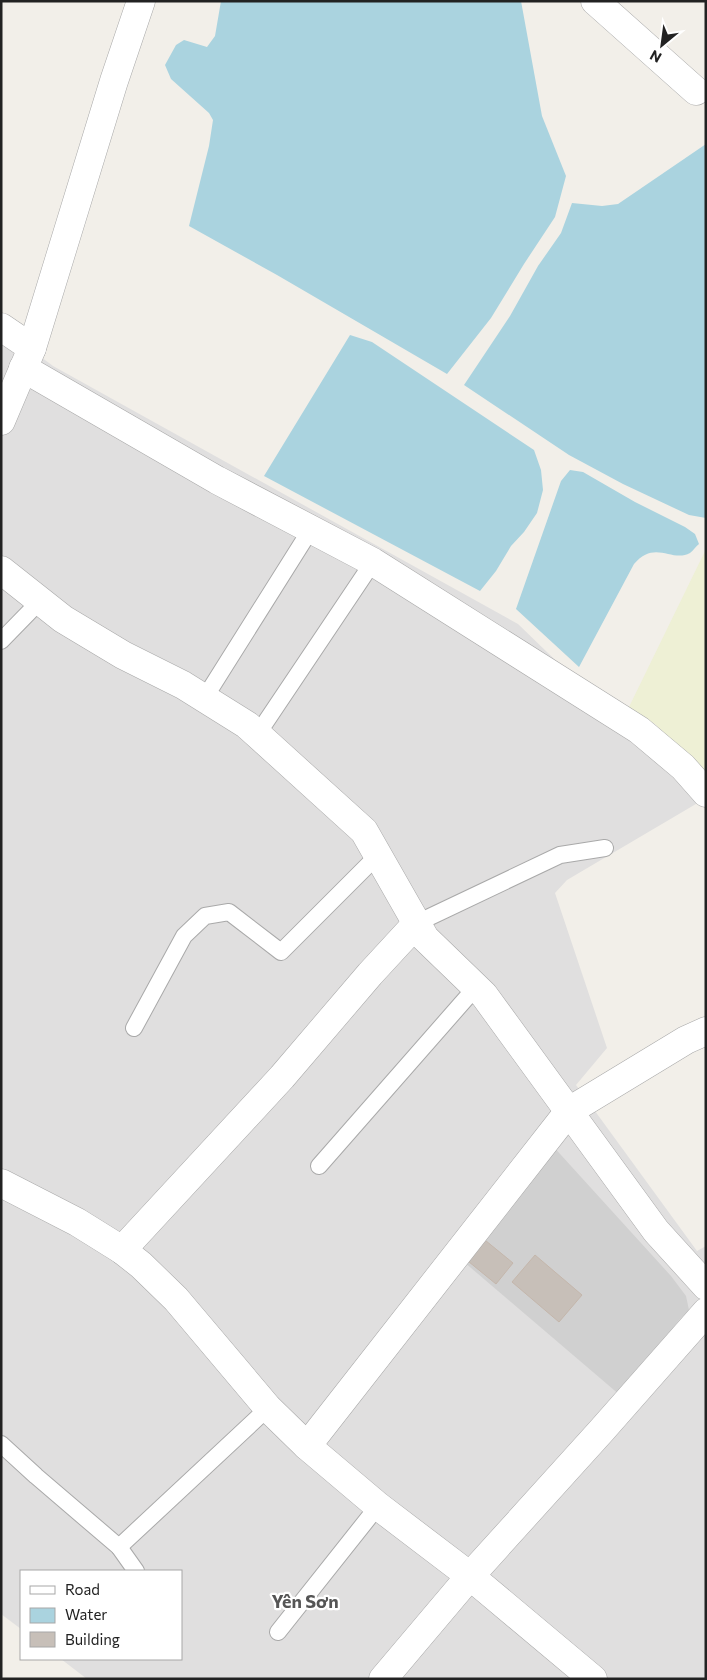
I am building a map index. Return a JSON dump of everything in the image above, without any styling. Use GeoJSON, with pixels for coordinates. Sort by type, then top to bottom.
{"type":"FeatureCollection","features":[{"type":"Feature","properties":{"kind":"street"},"geometry":{"type":"LineString","coordinates":[[1,421],[27,358],[141,1]]}},
{"type":"Feature","properties":{"kind":"street"},"geometry":{"type":"LineString","coordinates":[[595,1],[696,91]]}},
{"type":"Feature","properties":{"kind":"street"},"geometry":{"type":"LineString","coordinates":[[1,327],[27,358],[217,480],[373,562],[639,730],[682,767],[706,793]]}},
{"type":"Feature","properties":{"kind":"street"},"geometry":{"type":"LineString","coordinates":[[1,570],[72,624],[246,725],[364,831],[425,938],[484,995],[656,1230],[706,1286]]}},
{"type":"Feature","properties":{"kind":"street"},"geometry":{"type":"LineString","coordinates":[[122,1250],[282,1078],[416,923]]}},
{"type":"Feature","properties":{"kind":"street"},"geometry":{"type":"LineString","coordinates":[[307,1446],[570,1111],[686,1040],[706,1031]]}},
{"type":"Feature","properties":{"kind":"street"},"geometry":{"type":"LineString","coordinates":[[1,1183],[77,1222],[122,1250],[176,1299],[268,1408],[307,1446],[378,1506],[470,1576],[593,1679]]}},
{"type":"Feature","properties":{"kind":"street"},"geometry":{"type":"LineString","coordinates":[[383,1679],[470,1576],[704,1318]]}},
{"type":"Feature","properties":{"kind":"lane"},"geometry":{"type":"LineString","coordinates":[[204,699],[311,529]]}},
{"type":"Feature","properties":{"kind":"lane"},"geometry":{"type":"LineString","coordinates":[[257,735],[373,562]]}},
{"type":"Feature","properties":{"kind":"lane"},"geometry":{"type":"LineString","coordinates":[[1,641],[40,601]]}},
{"type":"Feature","properties":{"kind":"lane"},"geometry":{"type":"LineString","coordinates":[[416,923],[560,855],[605,848]]}},
{"type":"Feature","properties":{"kind":"lane"},"geometry":{"type":"LineString","coordinates":[[134,1028],[184,936],[205,916],[229,912],[281,952],[377,856]]}},
{"type":"Feature","properties":{"kind":"lane"},"geometry":{"type":"LineString","coordinates":[[319,1166],[476,987]]}},
{"type":"Feature","properties":{"kind":"lane"},"geometry":{"type":"LineString","coordinates":[[119,1547],[268,1408]]}},
{"type":"Feature","properties":{"kind":"lane"},"geometry":{"type":"LineString","coordinates":[[1,1444],[119,1547],[135,1570]]}},
{"type":"Feature","properties":{"kind":"lane"},"geometry":{"type":"LineString","coordinates":[[278,1632],[378,1506]]}},
{"type":"Feature","properties":{"kind":"shaded area"},"geometry":{"type":"Polygon","coordinates":[[[1,327],[53,366],[518,624],[701,801],[567,880],[555,893],[607,1048],[576,1085],[697,1251],[706,1246],[706,1679],[87,1679],[62,1660],[182,1660],[182,1570],[20,1570],[20,1628],[1,1614],[1,327]]]}},
{"type":"Feature","properties":{"kind":"shaded area"},"geometry":{"type":"Polygon","coordinates":[[[551,1144],[671,1276],[686,1296],[689,1310],[679,1320],[621,1396],[457,1256],[551,1144]]]}},
{"type":"Feature","properties":{"kind":"green space"},"geometry":{"type":"Polygon","coordinates":[[[706,549],[706,778],[655,724],[628,709],[706,549]]]}},
{"type":"Feature","properties":{"kind":"water"},"geometry":{"type":"Polygon","coordinates":[[[221,1],[521,1],[542,116],[566,176],[555,217],[491,318],[447,374],[189,226],[209,146],[213,120],[209,113],[171,79],[165,65],[176,45],[184,40],[207,47],[215,36],[221,1]]]}},
{"type":"Feature","properties":{"kind":"water"},"geometry":{"type":"Polygon","coordinates":[[[706,144],[706,518],[689,515],[623,484],[569,455],[464,385],[510,316],[538,266],[561,233],[572,203],[602,206],[618,204],[706,144]]]}},
{"type":"Feature","properties":{"kind":"water"},"geometry":{"type":"Polygon","coordinates":[[[350,335],[372,342],[534,450],[541,470],[543,490],[537,513],[524,532],[511,546],[496,571],[480,591],[264,476],[350,335]]]}},
{"type":"Feature","properties":{"kind":"water"},"geometry":{"type":"Polygon","coordinates":[[[570,470],[583,472],[635,502],[685,527],[695,534],[699,544],[690,553],[683,555],[649,553],[634,564],[579,667],[516,609],[561,481],[570,470]]]}},
{"type":"Feature","properties":{"kind":"building"},"geometry":{"type":"Polygon","coordinates":[[[480,1236],[513,1263],[496,1284],[463,1257],[480,1236]]]}},
{"type":"Feature","properties":{"kind":"building"},"geometry":{"type":"Polygon","coordinates":[[[535,1255],[582,1295],[559,1322],[512,1282],[535,1255]]]}},
{"type":"Feature","properties":{"kind":"district","name":"Yên Sơn"},"geometry":{"type":"Point","coordinates":[305,1602]}}]}
